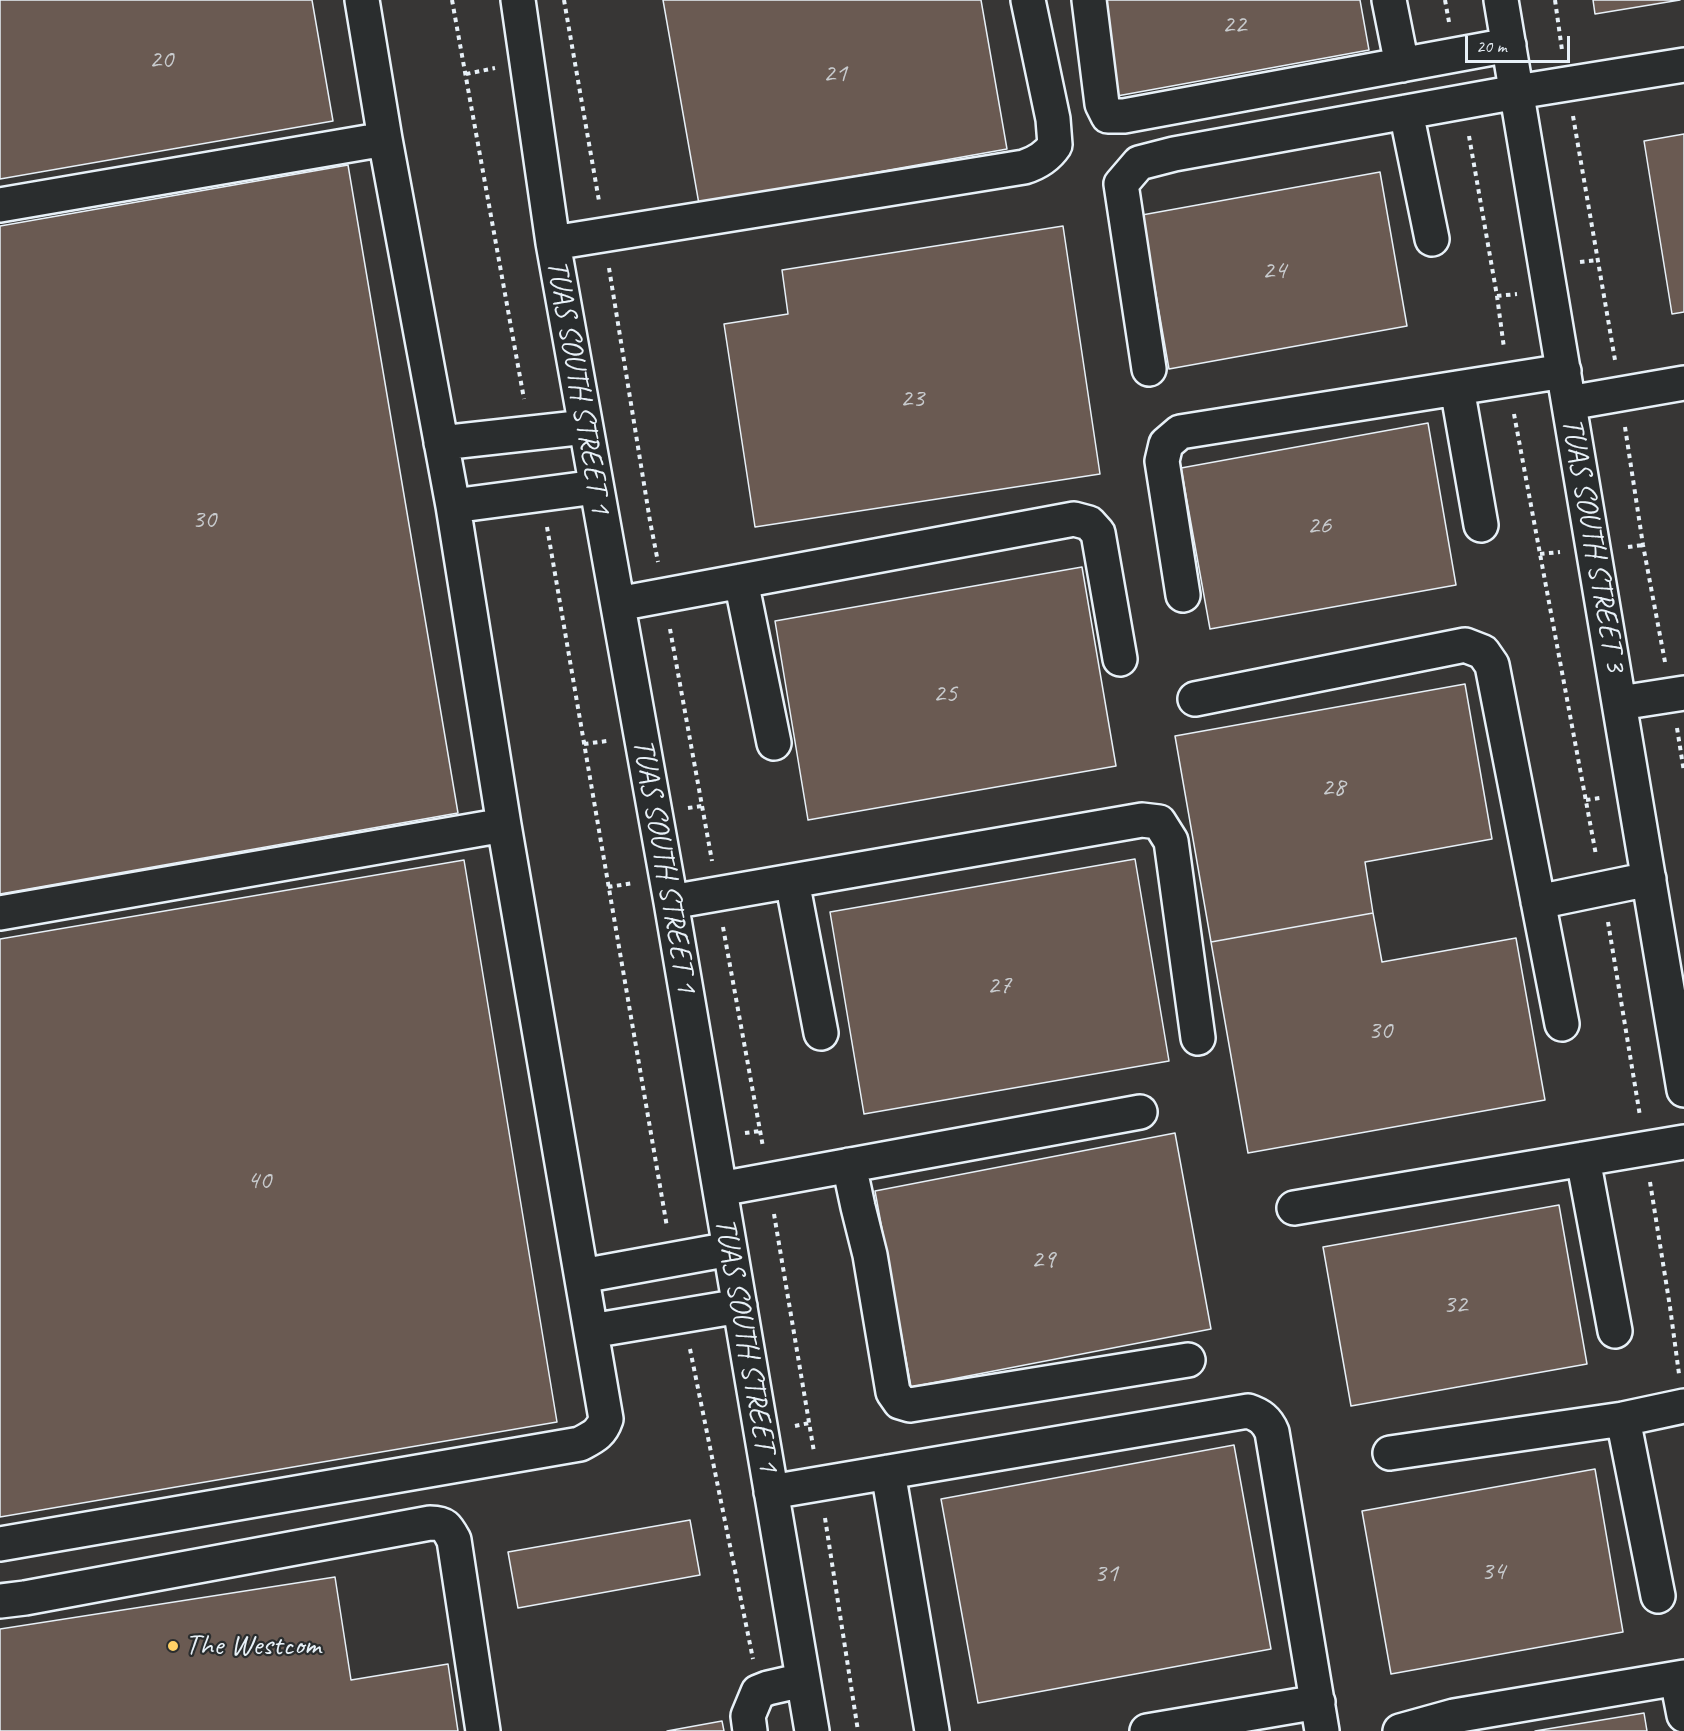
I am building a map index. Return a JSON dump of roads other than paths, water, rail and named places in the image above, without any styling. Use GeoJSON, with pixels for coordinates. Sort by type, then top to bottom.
{"type":"FeatureCollection","features":[{"type":"Feature","properties":{"kind":"street"},"geometry":{"type":"LineString","coordinates":[[0,1544],[580,1444],[593,1438],[603,1428],[606,1419],[504,825],[453,506],[385,139],[362,0]]}},
{"type":"Feature","properties":{"kind":"street","name":"TUAS SOUTH STREET 1"},"geometry":{"type":"LineString","coordinates":[[518,0],[553,243],[671,902],[812,1731]]}},
{"type":"Feature","properties":{"kind":"street"},"geometry":{"type":"LineString","coordinates":[[553,243],[1034,164],[1055,145],[1053,119],[1028,0]]}},
{"type":"Feature","properties":{"kind":"street"},"geometry":{"type":"LineString","coordinates":[[1089,0],[1102,104],[1108,116],[1124,116],[1509,45]]}},
{"type":"Feature","properties":{"kind":"street"},"geometry":{"type":"LineString","coordinates":[[1389,0],[1402,65]]}},
{"type":"Feature","properties":{"kind":"street","name":"TUAS SOUTH STREET 3"},"geometry":{"type":"LineString","coordinates":[[1501,0],[1684,1090]]}},
{"type":"Feature","properties":{"kind":"street"},"geometry":{"type":"LineString","coordinates":[[1149,369],[1121,184],[1138,163],[1185,152],[1517,92],[1684,65]]}},
{"type":"Feature","properties":{"kind":"street"},"geometry":{"type":"LineString","coordinates":[[1406,112],[1432,239]]}},
{"type":"Feature","properties":{"kind":"street"},"geometry":{"type":"LineString","coordinates":[[0,205],[385,139]]}},
{"type":"Feature","properties":{"kind":"street"},"geometry":{"type":"LineString","coordinates":[[1183,595],[1162,461],[1166,444],[1180,432],[1564,371]]}},
{"type":"Feature","properties":{"kind":"street"},"geometry":{"type":"LineString","coordinates":[[1569,403],[1684,383]]}},
{"type":"Feature","properties":{"kind":"street"},"geometry":{"type":"LineString","coordinates":[[1457,388],[1481,525]]}},
{"type":"Feature","properties":{"kind":"street"},"geometry":{"type":"LineString","coordinates":[[441,443],[586,427]]}},
{"type":"Feature","properties":{"kind":"street"},"geometry":{"type":"LineString","coordinates":[[453,506],[596,487]]}},
{"type":"Feature","properties":{"kind":"street"},"geometry":{"type":"LineString","coordinates":[[618,604],[1074,519],[1089,522],[1098,533],[1120,659]]}},
{"type":"Feature","properties":{"kind":"street"},"geometry":{"type":"LineString","coordinates":[[741,581],[774,743]]}},
{"type":"Feature","properties":{"kind":"street"},"geometry":{"type":"LineString","coordinates":[[1195,699],[1465,645],[1483,652],[1492,665],[1562,1024]]}},
{"type":"Feature","properties":{"kind":"street"},"geometry":{"type":"LineString","coordinates":[[1620,703],[1678,694]]}},
{"type":"Feature","properties":{"kind":"street"},"geometry":{"type":"LineString","coordinates":[[671,902],[1142,820],[1159,822],[1171,841],[1198,1038]]}},
{"type":"Feature","properties":{"kind":"street"},"geometry":{"type":"LineString","coordinates":[[0,913],[504,825]]}},
{"type":"Feature","properties":{"kind":"street"},"geometry":{"type":"LineString","coordinates":[[1538,902],[1649,879]]}},
{"type":"Feature","properties":{"kind":"street"},"geometry":{"type":"LineString","coordinates":[[792,881],[821,1033]]}},
{"type":"Feature","properties":{"kind":"street"},"geometry":{"type":"LineString","coordinates":[[720,1189],[1140,1112]]}},
{"type":"Feature","properties":{"kind":"street"},"geometry":{"type":"LineString","coordinates":[[1294,1208],[1684,1142]]}},
{"type":"Feature","properties":{"kind":"street"},"geometry":{"type":"LineString","coordinates":[[1583,1159],[1615,1330]]}},
{"type":"Feature","properties":{"kind":"street"},"geometry":{"type":"LineString","coordinates":[[849,1165],[870,1255],[893,1392],[900,1402],[910,1405],[1188,1360]]}},
{"type":"Feature","properties":{"kind":"street"},"geometry":{"type":"LineString","coordinates":[[582,1276],[730,1249]]}},
{"type":"Feature","properties":{"kind":"street"},"geometry":{"type":"LineString","coordinates":[[591,1331],[740,1306]]}},
{"type":"Feature","properties":{"kind":"street"},"geometry":{"type":"LineString","coordinates":[[1390,1453],[1623,1419],[1684,1406]]}},
{"type":"Feature","properties":{"kind":"street"},"geometry":{"type":"LineString","coordinates":[[771,1492],[1248,1411],[1259,1415],[1268,1423],[1272,1432],[1320,1716],[1147,1731]]}},
{"type":"Feature","properties":{"kind":"street"},"geometry":{"type":"LineString","coordinates":[[1623,1419],[1658,1596]]}},
{"type":"Feature","properties":{"kind":"street"},"geometry":{"type":"LineString","coordinates":[[888,1472],[932,1731]]}},
{"type":"Feature","properties":{"kind":"street"},"geometry":{"type":"LineString","coordinates":[[0,1600],[24,1598],[440,1523],[448,1528],[454,1540],[483,1731]]}},
{"type":"Feature","properties":{"kind":"street"},"geometry":{"type":"LineString","coordinates":[[1400,1731],[1454,1716],[1681,1678],[1684,1715]]}},
{"type":"Feature","properties":{"kind":"street"},"geometry":{"type":"LineString","coordinates":[[750,1731],[748,1716],[758,1692],[803,1680]]}},
{"type":"Feature","properties":{"kind":"place","name":"The Westcom"},"geometry":{"type":"Point","coordinates":[173,1646]}}]}
